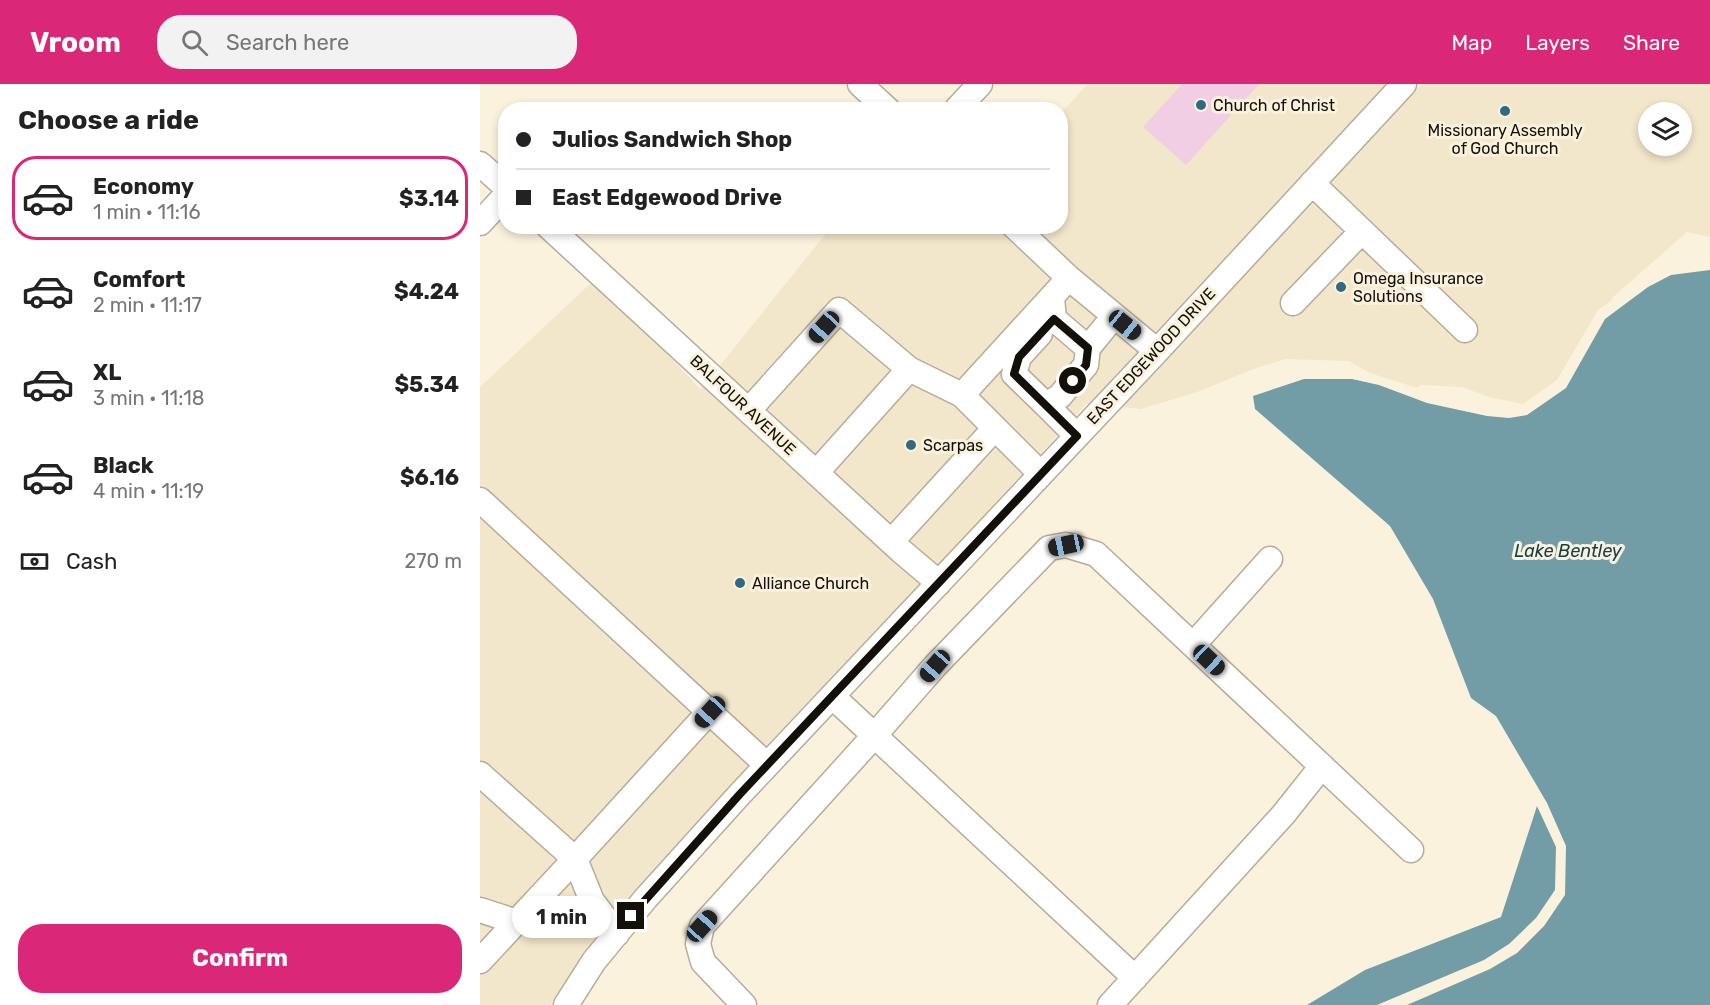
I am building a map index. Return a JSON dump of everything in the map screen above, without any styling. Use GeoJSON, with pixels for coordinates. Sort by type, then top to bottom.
{"type":"FeatureCollection","features":[{"type":"Feature","properties":{"kind":"street"},"geometry":{"type":"LineString","coordinates":[[860,84],[879,102]]}},
{"type":"Feature","properties":{"kind":"street"},"geometry":{"type":"LineString","coordinates":[[963,102],[980,84]]}},
{"type":"Feature","properties":{"kind":"street","name":"EAST EDGEWOOD DRIVE"},"geometry":{"type":"LineString","coordinates":[[566,1005],[594,961],[646,898],[767,765],[1157,351],[1404,84]]}},
{"type":"Feature","properties":{"kind":"street"},"geometry":{"type":"LineString","coordinates":[[480,164],[498,180]]}},
{"type":"Feature","properties":{"kind":"street"},"geometry":{"type":"LineString","coordinates":[[1312,183],[1465,330]]}},
{"type":"Feature","properties":{"kind":"street"},"geometry":{"type":"LineString","coordinates":[[480,223],[498,204]]}},
{"type":"Feature","properties":{"kind":"street"},"geometry":{"type":"LineString","coordinates":[[1293,303],[1362,231]]}},
{"type":"Feature","properties":{"kind":"street","name":"BALFOUR AVENUE"},"geometry":{"type":"LineString","coordinates":[[557,234],[891,542],[939,583]]}},
{"type":"Feature","properties":{"kind":"street"},"geometry":{"type":"LineString","coordinates":[[1023,234],[1070,278],[1157,351]]}},
{"type":"Feature","properties":{"kind":"street"},"geometry":{"type":"LineString","coordinates":[[1070,278],[1053,308],[1019,357],[1014,374],[1077,436]]}},
{"type":"Feature","properties":{"kind":"street"},"geometry":{"type":"LineString","coordinates":[[1053,308],[1088,348]]}},
{"type":"Feature","properties":{"kind":"street"},"geometry":{"type":"LineString","coordinates":[[962,395],[1053,308]]}},
{"type":"Feature","properties":{"kind":"street"},"geometry":{"type":"LineString","coordinates":[[749,410],[839,310],[909,369],[962,395],[1041,474]]}},
{"type":"Feature","properties":{"kind":"street"},"geometry":{"type":"LineString","coordinates":[[1046,405],[1060,396],[1086,365],[1088,348],[1114,316]]}},
{"type":"Feature","properties":{"kind":"street"},"geometry":{"type":"LineString","coordinates":[[816,473],[909,369]]}},
{"type":"Feature","properties":{"kind":"street"},"geometry":{"type":"LineString","coordinates":[[891,542],[995,428]]}},
{"type":"Feature","properties":{"kind":"street"},"geometry":{"type":"LineString","coordinates":[[480,500],[767,765]]}},
{"type":"Feature","properties":{"kind":"street"},"geometry":{"type":"LineString","coordinates":[[744,1005],[703,962],[698,944],[702,926],[935,666],[1048,548],[1066,545],[1096,554],[1411,850]]}},
{"type":"Feature","properties":{"kind":"street"},"geometry":{"type":"LineString","coordinates":[[1193,645],[1270,559]]}},
{"type":"Feature","properties":{"kind":"street"},"geometry":{"type":"LineString","coordinates":[[832,696],[1135,978]]}},
{"type":"Feature","properties":{"kind":"street"},"geometry":{"type":"LineString","coordinates":[[480,961],[710,712]]}},
{"type":"Feature","properties":{"kind":"street"},"geometry":{"type":"LineString","coordinates":[[1110,1005],[1283,815],[1322,766]]}},
{"type":"Feature","properties":{"kind":"street"},"geometry":{"type":"LineString","coordinates":[[480,774],[575,859],[592,901],[616,934]]}},
{"type":"Feature","properties":{"kind":"street"},"geometry":{"type":"LineString","coordinates":[[480,910],[517,922]]}},
{"type":"Feature","properties":{"kind":"shaded area"},"geometry":{"type":"Polygon","coordinates":[[[1088,84],[1386,84],[1154,334],[1112,300],[1040,234],[1068,234],[1068,105],[1088,84]]]}},
{"type":"Feature","properties":{"kind":"shaded area"},"geometry":{"type":"Polygon","coordinates":[[[1422,84],[1710,84],[1710,237],[1687,232],[1598,310],[1557,380],[1523,404],[1489,397],[1462,387],[1421,385],[1417,388],[1370,373],[1349,361],[1286,359],[1256,368],[1197,392],[1141,409],[1121,407],[1422,84]]]}},
{"type":"Feature","properties":{"kind":"shaded area"},"geometry":{"type":"Polygon","coordinates":[[[826,234],[1006,234],[1097,317],[1139,351],[1089,404],[1086,404],[937,566],[718,368],[826,234]]]}},
{"type":"Feature","properties":{"kind":"shaded area"},"geometry":{"type":"Polygon","coordinates":[[[592,282],[653,339],[700,389],[704,385],[921,583],[730,785],[636,889],[584,952],[550,1005],[480,1005],[480,387],[592,282]]]}},
{"type":"Feature","properties":{"kind":"water","name":"Lake Bentley"},"geometry":{"type":"Polygon","coordinates":[[[1710,270],[1710,1005],[1407,1005],[1490,969],[1517,953],[1544,926],[1565,895],[1566,846],[1547,803],[1496,716],[1471,698],[1433,599],[1390,526],[1255,409],[1253,396],[1304,379],[1352,379],[1379,385],[1427,403],[1487,416],[1509,418],[1527,415],[1566,388],[1605,319],[1648,287],[1671,275],[1710,270]]]}},
{"type":"Feature","properties":{"kind":"water"},"geometry":{"type":"Polygon","coordinates":[[[1537,806],[1556,847],[1555,890],[1536,918],[1509,944],[1484,960],[1377,1005],[1307,1005],[1365,970],[1501,917],[1537,806]]]}},
{"type":"Feature","properties":{"kind":"building","name":"Church of Christ"},"geometry":{"type":"Polygon","coordinates":[[[1182,84],[1259,84],[1186,165],[1143,127],[1182,84]]]}},
{"type":"Feature","properties":{"kind":"place","name":"Church of Christ"},"geometry":{"type":"Point","coordinates":[1201,105]}},
{"type":"Feature","properties":{"kind":"place","name":"Missionary Assembly of God Church"},"geometry":{"type":"Point","coordinates":[1505,111]}},
{"type":"Feature","properties":{"kind":"place","name":"Omega Insurance Solutions"},"geometry":{"type":"Point","coordinates":[1341,287]}},
{"type":"Feature","properties":{"kind":"place","name":"Scarpas"},"geometry":{"type":"Point","coordinates":[911,445]}},
{"type":"Feature","properties":{"kind":"place","name":"Alliance Church"},"geometry":{"type":"Point","coordinates":[740,583]}},
{"type":"Feature","properties":{"kind":"route"},"geometry":{"type":"LineString","coordinates":[[631,916],[740,794],[1077,436],[1014,374],[1019,357],[1054,319],[1088,348],[1086,365],[1073,381]]}}]}
